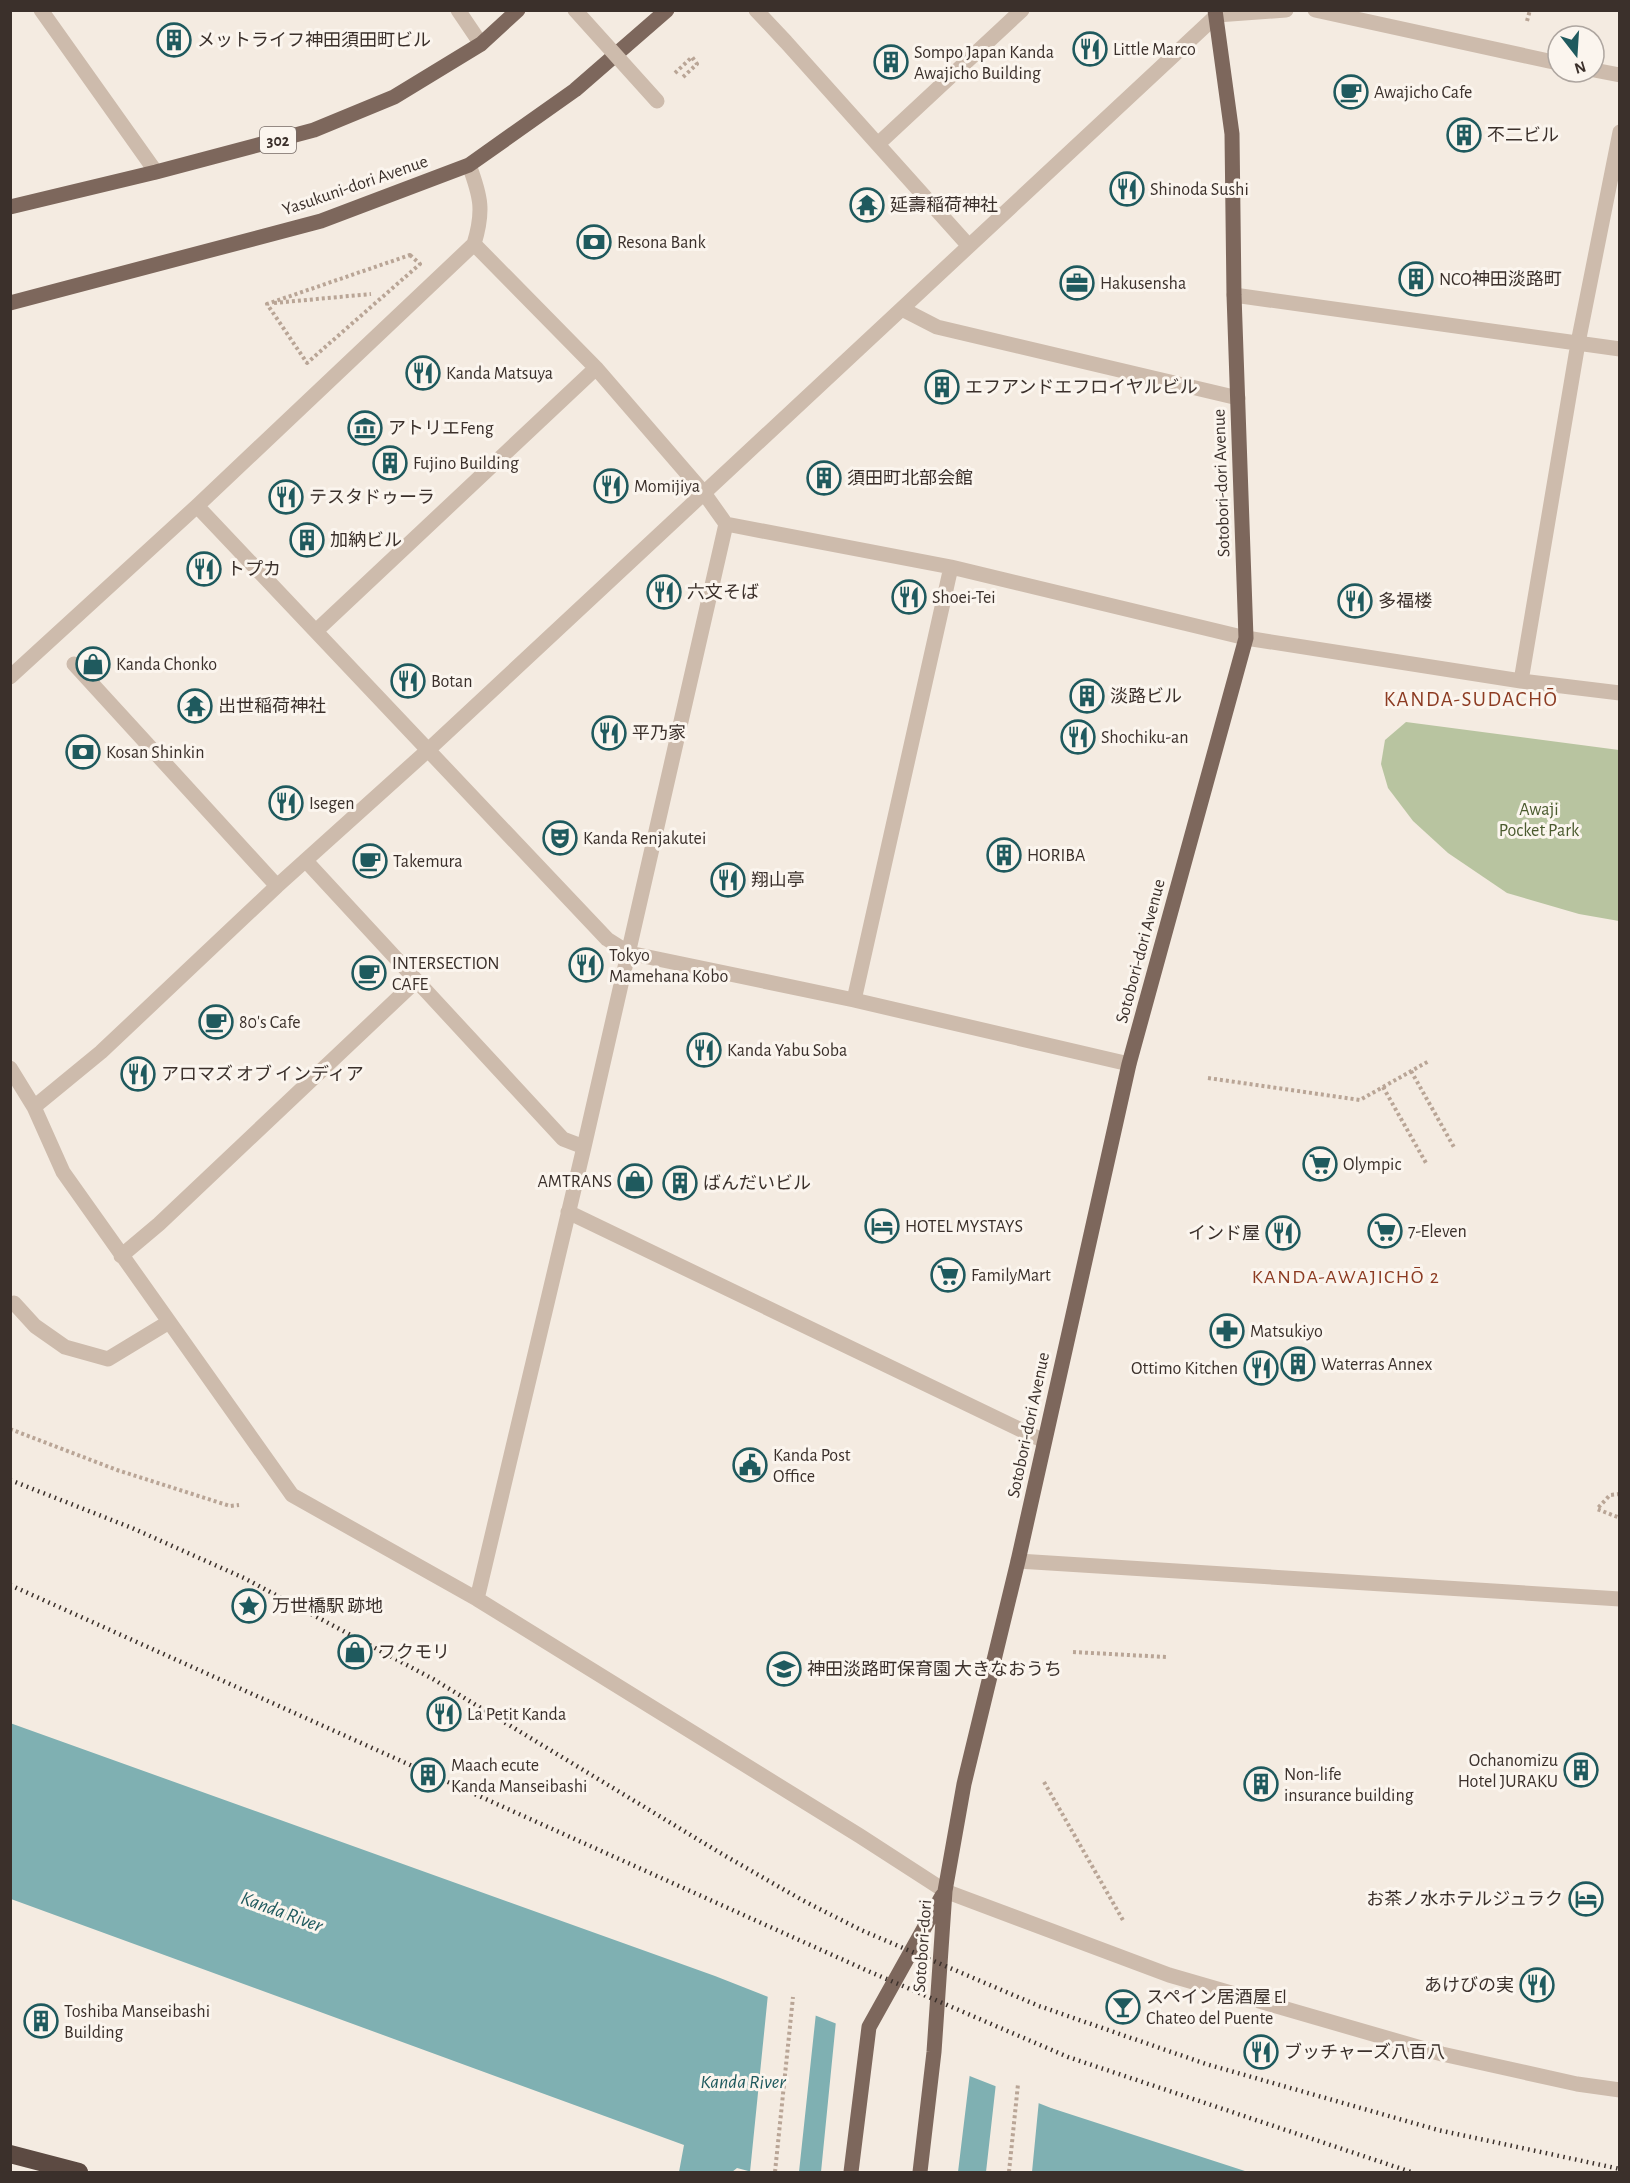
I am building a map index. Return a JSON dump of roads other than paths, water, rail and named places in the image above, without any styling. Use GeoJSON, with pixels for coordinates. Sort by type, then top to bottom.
{"type":"FeatureCollection","features":[{"type":"Feature","properties":{"kind":"highway"},"geometry":{"type":"LineString","coordinates":[[10,2154],[79,2172]]}},
{"type":"Feature","properties":{"kind":"main road","name":"302"},"geometry":{"type":"LineString","coordinates":[[10,207],[156,172],[314,130],[394,97],[481,44],[518,10]]}},
{"type":"Feature","properties":{"kind":"main road","name":"Yasukuni-dori Avenue"},"geometry":{"type":"LineString","coordinates":[[10,303],[321,221],[469,165],[575,90],[667,10]]}},
{"type":"Feature","properties":{"kind":"main road","name":"Sotobori-dori Avenue"},"geometry":{"type":"LineString","coordinates":[[945,1891],[964,1784],[1018,1561],[1129,1064],[1246,638],[1234,295],[1232,134],[1216,13]]}},
{"type":"Feature","properties":{"kind":"main road","name":"Sotobori-dori"},"geometry":{"type":"LineString","coordinates":[[851,2172],[868,2027],[945,1891]]}},
{"type":"Feature","properties":{"kind":"main road","name":"Sotobori-dori"},"geometry":{"type":"LineString","coordinates":[[920,2172],[934,2052],[945,1891]]}},
{"type":"Feature","properties":{"kind":"street"},"geometry":{"type":"LineString","coordinates":[[41,10],[156,172]]}},
{"type":"Feature","properties":{"kind":"street"},"geometry":{"type":"LineString","coordinates":[[458,10],[481,44]]}},
{"type":"Feature","properties":{"kind":"street"},"geometry":{"type":"LineString","coordinates":[[575,10],[657,101]]}},
{"type":"Feature","properties":{"kind":"street"},"geometry":{"type":"LineString","coordinates":[[756,10],[968,245]]}},
{"type":"Feature","properties":{"kind":"street"},"geometry":{"type":"LineString","coordinates":[[878,144],[1022,10]]}},
{"type":"Feature","properties":{"kind":"street"},"geometry":{"type":"LineString","coordinates":[[34,1107],[101,1052],[277,886],[427,751],[1216,13],[1286,10]]}},
{"type":"Feature","properties":{"kind":"street"},"geometry":{"type":"LineString","coordinates":[[1315,10],[1546,60]]}},
{"type":"Feature","properties":{"kind":"street"},"geometry":{"type":"LineString","coordinates":[[1521,681],[1578,343],[1620,132]]}},
{"type":"Feature","properties":{"kind":"street"},"geometry":{"type":"LineString","coordinates":[[10,677],[197,506],[474,244],[480,223],[480,194],[469,165]]}},
{"type":"Feature","properties":{"kind":"street"},"geometry":{"type":"LineString","coordinates":[[474,244],[596,368],[704,493],[726,524],[951,567],[1246,638],[1521,681],[1620,693]]}},
{"type":"Feature","properties":{"kind":"street"},"geometry":{"type":"LineString","coordinates":[[1234,295],[1620,349]]}},
{"type":"Feature","properties":{"kind":"street"},"geometry":{"type":"LineString","coordinates":[[902,309],[937,327],[1238,398]]}},
{"type":"Feature","properties":{"kind":"street"},"geometry":{"type":"LineString","coordinates":[[316,631],[596,368]]}},
{"type":"Feature","properties":{"kind":"street"},"geometry":{"type":"LineString","coordinates":[[197,506],[607,939],[629,952],[854,1000],[1129,1064]]}},
{"type":"Feature","properties":{"kind":"street"},"geometry":{"type":"LineString","coordinates":[[477,1599],[584,1147],[726,524]]}},
{"type":"Feature","properties":{"kind":"street"},"geometry":{"type":"LineString","coordinates":[[854,1000],[951,567]]}},
{"type":"Feature","properties":{"kind":"street"},"geometry":{"type":"LineString","coordinates":[[74,664],[277,886]]}},
{"type":"Feature","properties":{"kind":"street"},"geometry":{"type":"LineString","coordinates":[[306,861],[563,1139],[584,1147]]}},
{"type":"Feature","properties":{"kind":"street"},"geometry":{"type":"LineString","coordinates":[[121,1256],[167,1216],[416,981]]}},
{"type":"Feature","properties":{"kind":"street"},"geometry":{"type":"LineString","coordinates":[[10,1068],[34,1107],[63,1172],[292,1495],[477,1599],[945,1891],[1169,1975],[1442,2054],[1577,2084],[1620,2090]]}},
{"type":"Feature","properties":{"kind":"street"},"geometry":{"type":"LineString","coordinates":[[568,1212],[1044,1441]]}},
{"type":"Feature","properties":{"kind":"street"},"geometry":{"type":"LineString","coordinates":[[14,1303],[35,1326],[65,1347],[108,1359],[169,1322]]}},
{"type":"Feature","properties":{"kind":"street"},"geometry":{"type":"LineString","coordinates":[[1018,1561],[1620,1599]]}},
{"type":"Feature","properties":{"kind":"water","name":"Kanda River"},"geometry":{"type":"Polygon","coordinates":[[[10,1723],[715,1976],[1051,2108],[1248,2172],[752,2172],[737,2168],[732,2172],[679,2172],[684,2145],[11,1899],[10,1723]]]}},
{"type":"Feature","properties":{"kind":"railway"},"geometry":{"type":"LineString","coordinates":[[10,1480],[132,1528],[244,1578],[433,1679],[722,1854],[802,1900],[861,1930],[1039,2006],[1206,2064],[1438,2130],[1620,2169]]}},
{"type":"Feature","properties":{"kind":"railway"},"geometry":{"type":"LineString","coordinates":[[10,1585],[868,1971],[1068,2057],[1411,2172]]}},
{"type":"Feature","properties":{"kind":"place","name":"メットライフ神田須田町ビル"},"geometry":{"type":"Point","coordinates":[174,40]}},
{"type":"Feature","properties":{"kind":"place","name":"Little Marco"},"geometry":{"type":"Point","coordinates":[1090,49]}},
{"type":"Feature","properties":{"kind":"place","name":"Sompo Japan Kanda Awajicho Building"},"geometry":{"type":"Point","coordinates":[891,62]}},
{"type":"Feature","properties":{"kind":"place","name":"Awajicho Cafe"},"geometry":{"type":"Point","coordinates":[1351,92]}},
{"type":"Feature","properties":{"kind":"place","name":"不二ビル"},"geometry":{"type":"Point","coordinates":[1464,135]}},
{"type":"Feature","properties":{"kind":"place","name":"Shinoda Sushi"},"geometry":{"type":"Point","coordinates":[1127,189]}},
{"type":"Feature","properties":{"kind":"place","name":"延壽稲荷神社"},"geometry":{"type":"Point","coordinates":[867,205]}},
{"type":"Feature","properties":{"kind":"place","name":"Resona Bank"},"geometry":{"type":"Point","coordinates":[594,242]}},
{"type":"Feature","properties":{"kind":"place","name":"NCO神田淡路町"},"geometry":{"type":"Point","coordinates":[1416,279]}},
{"type":"Feature","properties":{"kind":"place","name":"Hakusensha"},"geometry":{"type":"Point","coordinates":[1077,283]}},
{"type":"Feature","properties":{"kind":"place","name":"Kanda Matsuya"},"geometry":{"type":"Point","coordinates":[423,373]}},
{"type":"Feature","properties":{"kind":"place","name":"エフアンドエフロイヤルビル"},"geometry":{"type":"Point","coordinates":[942,387]}},
{"type":"Feature","properties":{"kind":"place","name":"アトリエFeng"},"geometry":{"type":"Point","coordinates":[365,428]}},
{"type":"Feature","properties":{"kind":"place","name":"Fujino Building"},"geometry":{"type":"Point","coordinates":[390,463]}},
{"type":"Feature","properties":{"kind":"place","name":"須田町北部会館"},"geometry":{"type":"Point","coordinates":[824,478]}},
{"type":"Feature","properties":{"kind":"place","name":"Momijiya"},"geometry":{"type":"Point","coordinates":[611,486]}},
{"type":"Feature","properties":{"kind":"place","name":"テスタドゥーラ"},"geometry":{"type":"Point","coordinates":[286,497]}},
{"type":"Feature","properties":{"kind":"place","name":"加納ビル"},"geometry":{"type":"Point","coordinates":[307,540]}},
{"type":"Feature","properties":{"kind":"place","name":"トプカ"},"geometry":{"type":"Point","coordinates":[204,569]}},
{"type":"Feature","properties":{"kind":"place","name":"六文そば"},"geometry":{"type":"Point","coordinates":[664,592]}},
{"type":"Feature","properties":{"kind":"place","name":"Shoei-Tei"},"geometry":{"type":"Point","coordinates":[909,597]}},
{"type":"Feature","properties":{"kind":"place","name":"多福楼"},"geometry":{"type":"Point","coordinates":[1355,601]}},
{"type":"Feature","properties":{"kind":"place","name":"Kanda Chonko"},"geometry":{"type":"Point","coordinates":[93,664]}},
{"type":"Feature","properties":{"kind":"place","name":"Botan"},"geometry":{"type":"Point","coordinates":[408,681]}},
{"type":"Feature","properties":{"kind":"place","name":"淡路ビル"},"geometry":{"type":"Point","coordinates":[1087,696]}},
{"type":"Feature","properties":{"kind":"place","name":"出世稲荷神社"},"geometry":{"type":"Point","coordinates":[195,706]}},
{"type":"Feature","properties":{"kind":"place","name":"平乃家"},"geometry":{"type":"Point","coordinates":[609,733]}},
{"type":"Feature","properties":{"kind":"place","name":"Shochiku-an"},"geometry":{"type":"Point","coordinates":[1078,737]}},
{"type":"Feature","properties":{"kind":"place","name":"Kosan Shinkin"},"geometry":{"type":"Point","coordinates":[83,752]}},
{"type":"Feature","properties":{"kind":"place","name":"Isegen"},"geometry":{"type":"Point","coordinates":[286,803]}},
{"type":"Feature","properties":{"kind":"place","name":"Kanda Renjakutei"},"geometry":{"type":"Point","coordinates":[560,838]}},
{"type":"Feature","properties":{"kind":"place","name":"HORIBA"},"geometry":{"type":"Point","coordinates":[1004,855]}},
{"type":"Feature","properties":{"kind":"place","name":"Takemura"},"geometry":{"type":"Point","coordinates":[370,861]}},
{"type":"Feature","properties":{"kind":"place","name":"翔山亭"},"geometry":{"type":"Point","coordinates":[728,880]}},
{"type":"Feature","properties":{"kind":"place","name":"Tokyo Mamehana Kobo"},"geometry":{"type":"Point","coordinates":[586,965]}},
{"type":"Feature","properties":{"kind":"place","name":"INTERSECTION CAFE"},"geometry":{"type":"Point","coordinates":[369,973]}},
{"type":"Feature","properties":{"kind":"place","name":"80's Cafe"},"geometry":{"type":"Point","coordinates":[216,1022]}},
{"type":"Feature","properties":{"kind":"place","name":"Kanda Yabu Soba"},"geometry":{"type":"Point","coordinates":[704,1050]}},
{"type":"Feature","properties":{"kind":"place","name":"アロマズ オブ インディア"},"geometry":{"type":"Point","coordinates":[138,1074]}},
{"type":"Feature","properties":{"kind":"place","name":"Olympic"},"geometry":{"type":"Point","coordinates":[1320,1164]}},
{"type":"Feature","properties":{"kind":"place","name":"AMTRANS"},"geometry":{"type":"Point","coordinates":[635,1181]}},
{"type":"Feature","properties":{"kind":"place","name":"ばんだいビル"},"geometry":{"type":"Point","coordinates":[680,1183]}},
{"type":"Feature","properties":{"kind":"place","name":"HOTEL MYSTAYS"},"geometry":{"type":"Point","coordinates":[882,1226]}},
{"type":"Feature","properties":{"kind":"place","name":"7-Eleven"},"geometry":{"type":"Point","coordinates":[1385,1231]}},
{"type":"Feature","properties":{"kind":"place","name":"インド屋"},"geometry":{"type":"Point","coordinates":[1283,1233]}},
{"type":"Feature","properties":{"kind":"place","name":"FamilyMart"},"geometry":{"type":"Point","coordinates":[948,1275]}},
{"type":"Feature","properties":{"kind":"place","name":"Matsukiyo"},"geometry":{"type":"Point","coordinates":[1227,1331]}},
{"type":"Feature","properties":{"kind":"place","name":"Waterras Annex"},"geometry":{"type":"Point","coordinates":[1298,1364]}},
{"type":"Feature","properties":{"kind":"place","name":"Ottimo Kitchen"},"geometry":{"type":"Point","coordinates":[1261,1368]}},
{"type":"Feature","properties":{"kind":"place","name":"Kanda Post Office"},"geometry":{"type":"Point","coordinates":[750,1465]}},
{"type":"Feature","properties":{"kind":"place","name":"万世橋駅 跡地"},"geometry":{"type":"Point","coordinates":[249,1606]}},
{"type":"Feature","properties":{"kind":"place","name":"フクモリ"},"geometry":{"type":"Point","coordinates":[355,1652]}},
{"type":"Feature","properties":{"kind":"place","name":"神田淡路町保育園 大きなおうち"},"geometry":{"type":"Point","coordinates":[784,1669]}},
{"type":"Feature","properties":{"kind":"place","name":"La Petit Kanda"},"geometry":{"type":"Point","coordinates":[444,1714]}},
{"type":"Feature","properties":{"kind":"place","name":"Ochanomizu Hotel JURAKU"},"geometry":{"type":"Point","coordinates":[1581,1770]}},
{"type":"Feature","properties":{"kind":"place","name":"Maach ecute Kanda Manseibashi"},"geometry":{"type":"Point","coordinates":[428,1775]}},
{"type":"Feature","properties":{"kind":"place","name":"Non-life insurance building"},"geometry":{"type":"Point","coordinates":[1261,1784]}},
{"type":"Feature","properties":{"kind":"place","name":"お茶ノ水ホテルジュラク"},"geometry":{"type":"Point","coordinates":[1586,1899]}},
{"type":"Feature","properties":{"kind":"place","name":"あけびの実"},"geometry":{"type":"Point","coordinates":[1537,1985]}},
{"type":"Feature","properties":{"kind":"place","name":"スペイン居酒屋 El Chateo del Puente"},"geometry":{"type":"Point","coordinates":[1123,2007]}},
{"type":"Feature","properties":{"kind":"place","name":"Toshiba Manseibashi Building"},"geometry":{"type":"Point","coordinates":[41,2021]}},
{"type":"Feature","properties":{"kind":"place","name":"ブッチャーズ八百八"},"geometry":{"type":"Point","coordinates":[1261,2052]}},
{"type":"Feature","properties":{"kind":"district","name":"KANDA-SUDACHŌ"},"geometry":{"type":"Point","coordinates":[1471,699]}},
{"type":"Feature","properties":{"kind":"district","name":"KANDA-AWAJICHŌ 2"},"geometry":{"type":"Point","coordinates":[1346,1276]}},
{"type":"Feature","properties":{"kind":"park label","name":"Awaji Pocket Park"},"geometry":{"type":"Point","coordinates":[1539,819]}}]}
